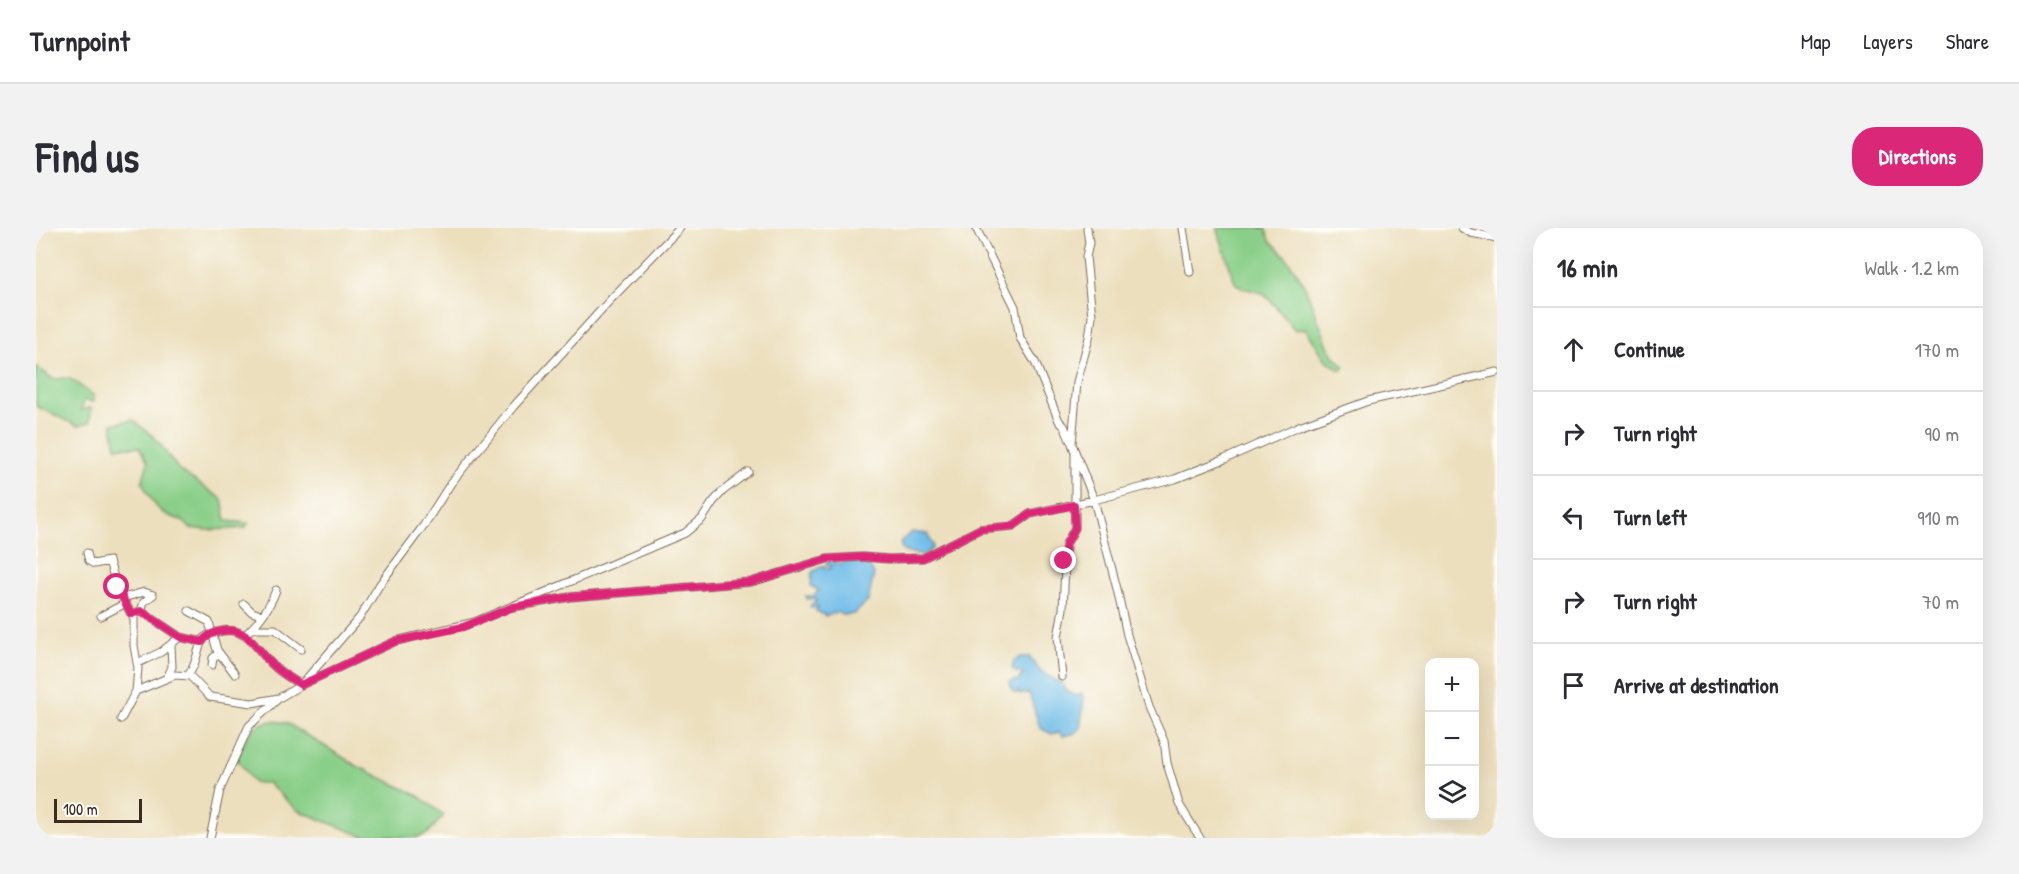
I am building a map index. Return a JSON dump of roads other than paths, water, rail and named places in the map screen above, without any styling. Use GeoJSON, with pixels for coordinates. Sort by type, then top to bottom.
{"type":"FeatureCollection","features":[{"type":"Feature","properties":{"kind":"street"},"geometry":{"type":"LineString","coordinates":[[301,685],[360,618],[380,584],[424,525],[451,483],[513,407],[611,299],[680,228]]}},
{"type":"Feature","properties":{"kind":"street"},"geometry":{"type":"LineString","coordinates":[[976,228],[1016,307],[1020,338],[1035,362],[1094,500],[1127,635],[1149,707],[1164,741],[1167,763],[1179,804],[1200,838]]}},
{"type":"Feature","properties":{"kind":"street"},"geometry":{"type":"LineString","coordinates":[[1072,444],[1077,382],[1089,338],[1092,316],[1086,257],[1089,243],[1087,228]]}},
{"type":"Feature","properties":{"kind":"street"},"geometry":{"type":"LineString","coordinates":[[1183,228],[1190,272]]}},
{"type":"Feature","properties":{"kind":"street"},"geometry":{"type":"LineString","coordinates":[[1462,228],[1471,233],[1497,238]]}},
{"type":"Feature","properties":{"kind":"street"},"geometry":{"type":"LineString","coordinates":[[513,607],[570,597],[751,582],[827,559],[923,558],[980,529],[1013,526],[1030,514],[1175,479],[1299,426],[1368,401],[1497,372]]}},
{"type":"Feature","properties":{"kind":"street"},"geometry":{"type":"LineString","coordinates":[[1054,428],[1064,426]]}},
{"type":"Feature","properties":{"kind":"street"},"geometry":{"type":"LineString","coordinates":[[1062,677],[1058,637],[1063,609],[1066,544],[1075,528],[1075,453]]}},
{"type":"Feature","properties":{"kind":"street"},"geometry":{"type":"LineString","coordinates":[[210,838],[220,790],[242,739],[249,726],[279,698],[301,685],[396,641],[463,627],[685,533],[702,519],[723,491],[748,472]]}},
{"type":"Feature","properties":{"kind":"street"},"geometry":{"type":"LineString","coordinates":[[87,554],[89,561],[94,564],[110,561],[134,623],[134,646],[138,663],[136,691],[121,719]]}},
{"type":"Feature","properties":{"kind":"street"},"geometry":{"type":"LineString","coordinates":[[245,635],[254,627],[272,602],[276,590]]}},
{"type":"Feature","properties":{"kind":"street"},"geometry":{"type":"LineString","coordinates":[[101,616],[124,600],[144,592],[153,595],[144,602],[141,611]]}},
{"type":"Feature","properties":{"kind":"street"},"geometry":{"type":"LineString","coordinates":[[244,604],[252,612],[261,615]]}},
{"type":"Feature","properties":{"kind":"street"},"geometry":{"type":"LineString","coordinates":[[131,614],[141,611]]}},
{"type":"Feature","properties":{"kind":"street"},"geometry":{"type":"LineString","coordinates":[[141,611],[180,637],[202,642]]}},
{"type":"Feature","properties":{"kind":"street"},"geometry":{"type":"LineString","coordinates":[[189,611],[209,622],[219,653],[235,674]]}},
{"type":"Feature","properties":{"kind":"street"},"geometry":{"type":"LineString","coordinates":[[254,627],[275,629],[301,650]]}},
{"type":"Feature","properties":{"kind":"street"},"geometry":{"type":"LineString","coordinates":[[188,675],[193,669],[202,642],[213,633],[231,630],[245,635],[274,666],[301,685]]}},
{"type":"Feature","properties":{"kind":"street"},"geometry":{"type":"LineString","coordinates":[[138,663],[171,645],[180,637]]}},
{"type":"Feature","properties":{"kind":"street"},"geometry":{"type":"LineString","coordinates":[[167,678],[172,667],[171,645]]}},
{"type":"Feature","properties":{"kind":"street"},"geometry":{"type":"LineString","coordinates":[[212,665],[213,658],[219,653]]}},
{"type":"Feature","properties":{"kind":"street"},"geometry":{"type":"LineString","coordinates":[[136,691],[175,675],[188,675],[194,678],[210,697],[252,703],[279,698]]}},
{"type":"Feature","properties":{"kind":"water"},"geometry":{"type":"Polygon","coordinates":[[[912,532],[927,534],[933,545],[932,549],[923,555],[905,552],[901,547],[901,541],[912,532]]]}},
{"type":"Feature","properties":{"kind":"water"},"geometry":{"type":"Polygon","coordinates":[[[854,559],[864,559],[874,574],[868,601],[854,614],[843,615],[838,612],[826,616],[816,611],[818,607],[811,608],[810,605],[817,601],[815,598],[807,599],[806,596],[813,596],[818,592],[811,586],[812,572],[824,565],[825,568],[830,569],[831,566],[826,562],[830,560],[838,564],[854,559]]]}},
{"type":"Feature","properties":{"kind":"water"},"geometry":{"type":"Polygon","coordinates":[[[1021,657],[1029,657],[1041,672],[1061,683],[1069,693],[1075,696],[1082,694],[1084,698],[1080,729],[1075,733],[1063,736],[1059,732],[1052,734],[1040,728],[1029,693],[1020,694],[1018,691],[1016,693],[1012,691],[1010,682],[1019,680],[1022,675],[1022,672],[1012,669],[1014,661],[1021,657]]]}}]}
